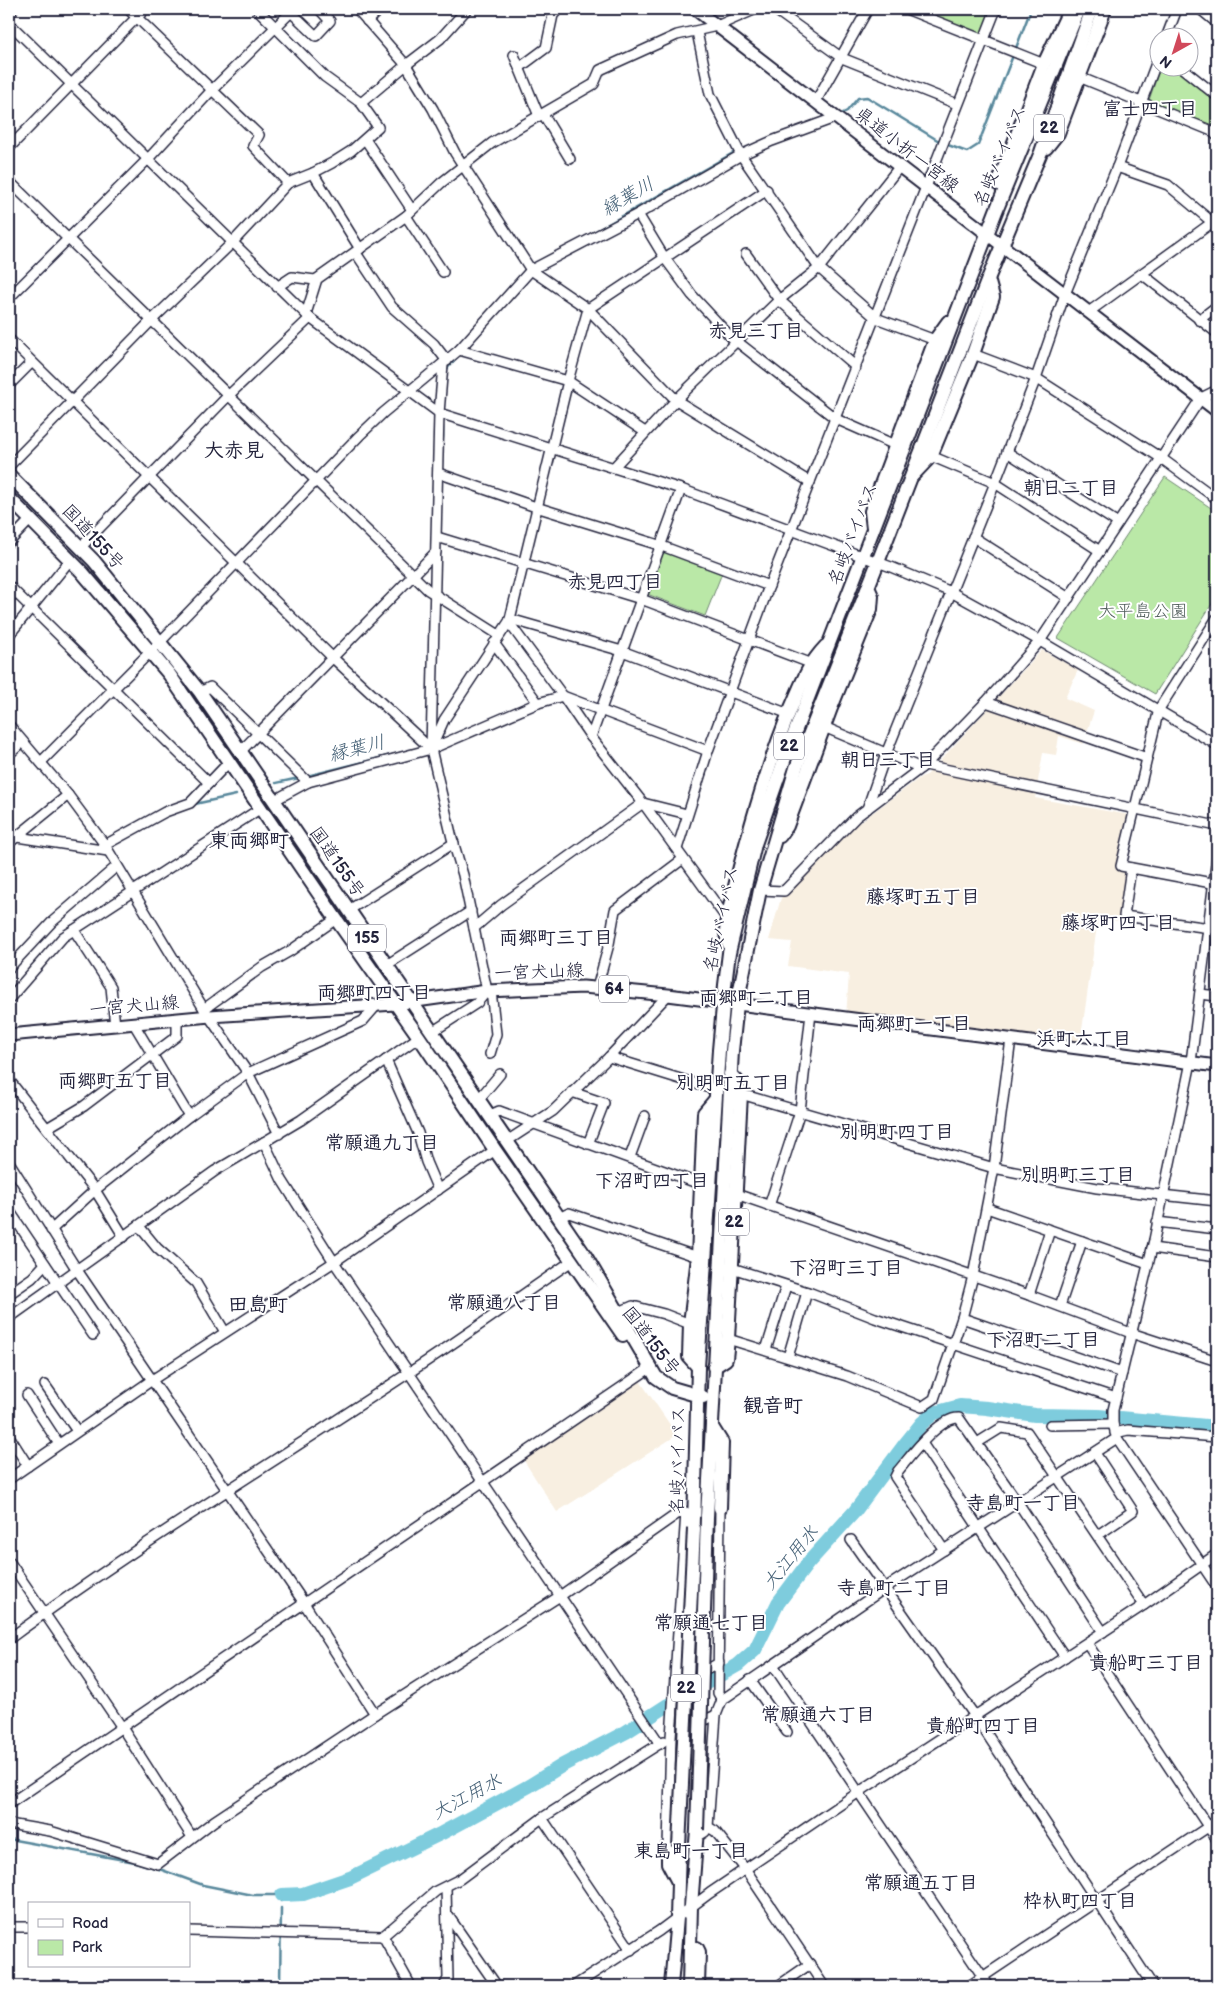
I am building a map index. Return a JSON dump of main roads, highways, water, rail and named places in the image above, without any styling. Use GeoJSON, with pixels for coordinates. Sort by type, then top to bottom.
{"type":"FeatureCollection","features":[{"type":"Feature","properties":{"kind":"highway","name":"22"},"geometry":{"type":"LineString","coordinates":[[996,211],[994,203],[995,193],[1044,64],[1067,15],[1072,9]]}},
{"type":"Feature","properties":{"kind":"highway","name":"名岐バイパス"},"geometry":{"type":"LineString","coordinates":[[671,1986],[678,1882],[674,1847],[694,1528],[698,1367],[716,1095],[729,953],[755,844],[786,755],[996,211],[1079,9]]}},
{"type":"Feature","properties":{"kind":"highway","name":"名岐バイパス"},"geometry":{"type":"LineString","coordinates":[[689,1986],[692,1940],[691,1906],[701,1831],[707,1518],[730,1074],[737,1004],[760,890],[796,768],[988,279],[1041,152],[1080,38],[1092,9]]}},
{"type":"Feature","properties":{"kind":"highway","name":"22"},"geometry":{"type":"LineString","coordinates":[[1041,152],[1058,133],[1105,9]]}},
{"type":"Feature","properties":{"kind":"highway"},"geometry":{"type":"LineString","coordinates":[[1080,38],[1085,59]]}},
{"type":"Feature","properties":{"kind":"highway"},"geometry":{"type":"LineString","coordinates":[[1038,82],[1042,101]]}},
{"type":"Feature","properties":{"kind":"highway","name":"22"},"geometry":{"type":"LineString","coordinates":[[911,477],[931,456],[973,354],[993,297],[988,279]]}},
{"type":"Feature","properties":{"kind":"highway","name":"22"},"geometry":{"type":"LineString","coordinates":[[873,531],[871,511],[935,340],[958,308]]}},
{"type":"Feature","properties":{"kind":"highway"},"geometry":{"type":"LineString","coordinates":[[934,418],[936,444]]}},
{"type":"Feature","properties":{"kind":"highway","name":"国道155号"},"geometry":{"type":"LineString","coordinates":[[9,475],[81,547],[200,692],[349,910],[385,966],[413,1002],[586,1257],[656,1376],[672,1388],[697,1398]]}},
{"type":"Feature","properties":{"kind":"highway","name":"国道155号"},"geometry":{"type":"LineString","coordinates":[[9,498],[70,559],[170,674],[336,919],[647,1370],[662,1387],[672,1393],[713,1399]]}},
{"type":"Feature","properties":{"kind":"highway","name":"22"},"geometry":{"type":"LineString","coordinates":[[772,848],[787,826],[831,708],[871,609],[872,596],[868,587]]}},
{"type":"Feature","properties":{"kind":"highway","name":"22"},"geometry":{"type":"LineString","coordinates":[[729,953],[726,932],[727,919],[747,838],[780,734],[810,664],[831,640]]}},
{"type":"Feature","properties":{"kind":"highway"},"geometry":{"type":"LineString","coordinates":[[828,685],[831,708]]}},
{"type":"Feature","properties":{"kind":"highway"},"geometry":{"type":"LineString","coordinates":[[780,734],[786,755]]}},
{"type":"Feature","properties":{"kind":"highway","name":"22"},"geometry":{"type":"LineString","coordinates":[[714,1367],[726,1359],[732,1268],[741,1094],[737,1081],[730,1074]]}},
{"type":"Feature","properties":{"kind":"highway","name":"22"},"geometry":{"type":"LineString","coordinates":[[698,1367],[689,1357],[690,1324],[698,1257],[704,1113],[716,1095]]}},
{"type":"Feature","properties":{"kind":"highway","name":"22"},"geometry":{"type":"LineString","coordinates":[[712,1427],[722,1444],[720,1508]]}},
{"type":"Feature","properties":{"kind":"highway"},"geometry":{"type":"LineString","coordinates":[[686,1512],[694,1500]]}},
{"type":"Feature","properties":{"kind":"highway","name":"22"},"geometry":{"type":"LineString","coordinates":[[692,1940],[699,1952],[698,1986]]}},
{"type":"Feature","properties":{"kind":"main road","name":"県道小折一宮線"},"geometry":{"type":"LineString","coordinates":[[695,9],[1065,294],[1090,311],[1217,411]]}},
{"type":"Feature","properties":{"kind":"main road","name":"一宮犬山線"},"geometry":{"type":"LineString","coordinates":[[9,1035],[177,1020],[207,1013],[376,1006],[489,991],[582,986],[812,1013],[1217,1066]]}},
{"type":"Feature","properties":{"kind":"waterway","name":"縁葉川"},"geometry":{"type":"LineString","coordinates":[[1016,48],[1031,9]]}},
{"type":"Feature","properties":{"kind":"waterway","name":"縁葉川"},"geometry":{"type":"LineString","coordinates":[[948,145],[967,152],[978,145],[1012,58]]}},
{"type":"Feature","properties":{"kind":"waterway","name":"縁葉川"},"geometry":{"type":"LineString","coordinates":[[843,113],[858,98],[867,97],[939,141]]}},
{"type":"Feature","properties":{"kind":"waterway","name":"縁葉川"},"geometry":{"type":"LineString","coordinates":[[582,239],[733,153]]}},
{"type":"Feature","properties":{"kind":"waterway","name":"縁葉川"},"geometry":{"type":"LineString","coordinates":[[446,370],[456,358]]}},
{"type":"Feature","properties":{"kind":"waterway","name":"縁葉川"},"geometry":{"type":"LineString","coordinates":[[443,427],[443,438]]}},
{"type":"Feature","properties":{"kind":"waterway","name":"縁葉川"},"geometry":{"type":"LineString","coordinates":[[311,775],[404,752]]}},
{"type":"Feature","properties":{"kind":"waterway","name":"縁葉川"},"geometry":{"type":"LineString","coordinates":[[276,783],[299,778]]}},
{"type":"Feature","properties":{"kind":"waterway","name":"縁葉川"},"geometry":{"type":"LineString","coordinates":[[195,804],[236,795]]}},
{"type":"Feature","properties":{"kind":"waterway","name":"縁葉川"},"geometry":{"type":"LineString","coordinates":[[9,833],[13,834]]}},
{"type":"Feature","properties":{"kind":"waterway","name":"大江用水"},"geometry":{"type":"LineString","coordinates":[[282,1895],[303,1894],[350,1878],[442,1833],[626,1732],[668,1705],[738,1665],[755,1650],[778,1603],[808,1563],[855,1511],[922,1423],[934,1413],[960,1406],[1035,1415],[1098,1416],[1217,1427]]}},
{"type":"Feature","properties":{"kind":"waterway"},"geometry":{"type":"LineString","coordinates":[[9,1839],[135,1862],[203,1885],[253,1895],[282,1895],[281,1901]]}},
{"type":"Feature","properties":{"kind":"waterway","name":"大江用水"},"geometry":{"type":"LineString","coordinates":[[280,1986],[281,1908]]}},
{"type":"Feature","properties":{"kind":"district","name":"富士四丁目"},"geometry":{"type":"Point","coordinates":[1150,109]}},
{"type":"Feature","properties":{"kind":"district","name":"赤見三丁目"},"geometry":{"type":"Point","coordinates":[756,331]}},
{"type":"Feature","properties":{"kind":"district","name":"大赤見"},"geometry":{"type":"Point","coordinates":[234,451]}},
{"type":"Feature","properties":{"kind":"district","name":"朝日二丁目"},"geometry":{"type":"Point","coordinates":[1071,488]}},
{"type":"Feature","properties":{"kind":"district","name":"赤見四丁目"},"geometry":{"type":"Point","coordinates":[615,582]}},
{"type":"Feature","properties":{"kind":"district","name":"朝日三丁目"},"geometry":{"type":"Point","coordinates":[888,760]}},
{"type":"Feature","properties":{"kind":"district","name":"東両郷町"},"geometry":{"type":"Point","coordinates":[249,841]}},
{"type":"Feature","properties":{"kind":"district","name":"藤塚町五丁目"},"geometry":{"type":"Point","coordinates":[923,897]}},
{"type":"Feature","properties":{"kind":"district","name":"藤塚町四丁目"},"geometry":{"type":"Point","coordinates":[1118,923]}},
{"type":"Feature","properties":{"kind":"district","name":"両郷町三丁目"},"geometry":{"type":"Point","coordinates":[556,938]}},
{"type":"Feature","properties":{"kind":"district","name":"両郷町四丁目"},"geometry":{"type":"Point","coordinates":[374,993]}},
{"type":"Feature","properties":{"kind":"district","name":"両郷町二丁目"},"geometry":{"type":"Point","coordinates":[756,998]}},
{"type":"Feature","properties":{"kind":"district","name":"両郷町一丁目"},"geometry":{"type":"Point","coordinates":[914,1024]}},
{"type":"Feature","properties":{"kind":"district","name":"浜町六丁目"},"geometry":{"type":"Point","coordinates":[1084,1039]}},
{"type":"Feature","properties":{"kind":"district","name":"両郷町五丁目"},"geometry":{"type":"Point","coordinates":[115,1081]}},
{"type":"Feature","properties":{"kind":"district","name":"別明町五丁目"},"geometry":{"type":"Point","coordinates":[733,1083]}},
{"type":"Feature","properties":{"kind":"district","name":"別明町四丁目"},"geometry":{"type":"Point","coordinates":[897,1132]}},
{"type":"Feature","properties":{"kind":"district","name":"常願通九丁目"},"geometry":{"type":"Point","coordinates":[382,1143]}},
{"type":"Feature","properties":{"kind":"district","name":"別明町三丁目"},"geometry":{"type":"Point","coordinates":[1078,1175]}},
{"type":"Feature","properties":{"kind":"district","name":"下沼町四丁目"},"geometry":{"type":"Point","coordinates":[652,1181]}},
{"type":"Feature","properties":{"kind":"district","name":"下沼町三丁目"},"geometry":{"type":"Point","coordinates":[846,1268]}},
{"type":"Feature","properties":{"kind":"district","name":"常願通八丁目"},"geometry":{"type":"Point","coordinates":[504,1303]}},
{"type":"Feature","properties":{"kind":"district","name":"田島町"},"geometry":{"type":"Point","coordinates":[258,1305]}},
{"type":"Feature","properties":{"kind":"district","name":"下沼町二丁目"},"geometry":{"type":"Point","coordinates":[1043,1340]}},
{"type":"Feature","properties":{"kind":"district","name":"観音町"},"geometry":{"type":"Point","coordinates":[773,1406]}},
{"type":"Feature","properties":{"kind":"district","name":"寺島町一丁目"},"geometry":{"type":"Point","coordinates":[1023,1503]}},
{"type":"Feature","properties":{"kind":"district","name":"寺島町二丁目"},"geometry":{"type":"Point","coordinates":[894,1588]}},
{"type":"Feature","properties":{"kind":"district","name":"常願通七丁目"},"geometry":{"type":"Point","coordinates":[711,1623]}},
{"type":"Feature","properties":{"kind":"district","name":"貴船町三丁目"},"geometry":{"type":"Point","coordinates":[1146,1663]}},
{"type":"Feature","properties":{"kind":"district","name":"常願通六丁目"},"geometry":{"type":"Point","coordinates":[818,1715]}},
{"type":"Feature","properties":{"kind":"district","name":"貴船町四丁目"},"geometry":{"type":"Point","coordinates":[983,1726]}},
{"type":"Feature","properties":{"kind":"district","name":"東島町一丁目"},"geometry":{"type":"Point","coordinates":[691,1851]}},
{"type":"Feature","properties":{"kind":"district","name":"常願通五丁目"},"geometry":{"type":"Point","coordinates":[921,1883]}},
{"type":"Feature","properties":{"kind":"district","name":"枠杁町四丁目"},"geometry":{"type":"Point","coordinates":[1080,1901]}},
{"type":"Feature","properties":{"kind":"park label","name":"大平島公園"},"geometry":{"type":"Point","coordinates":[1143,611]}}]}
